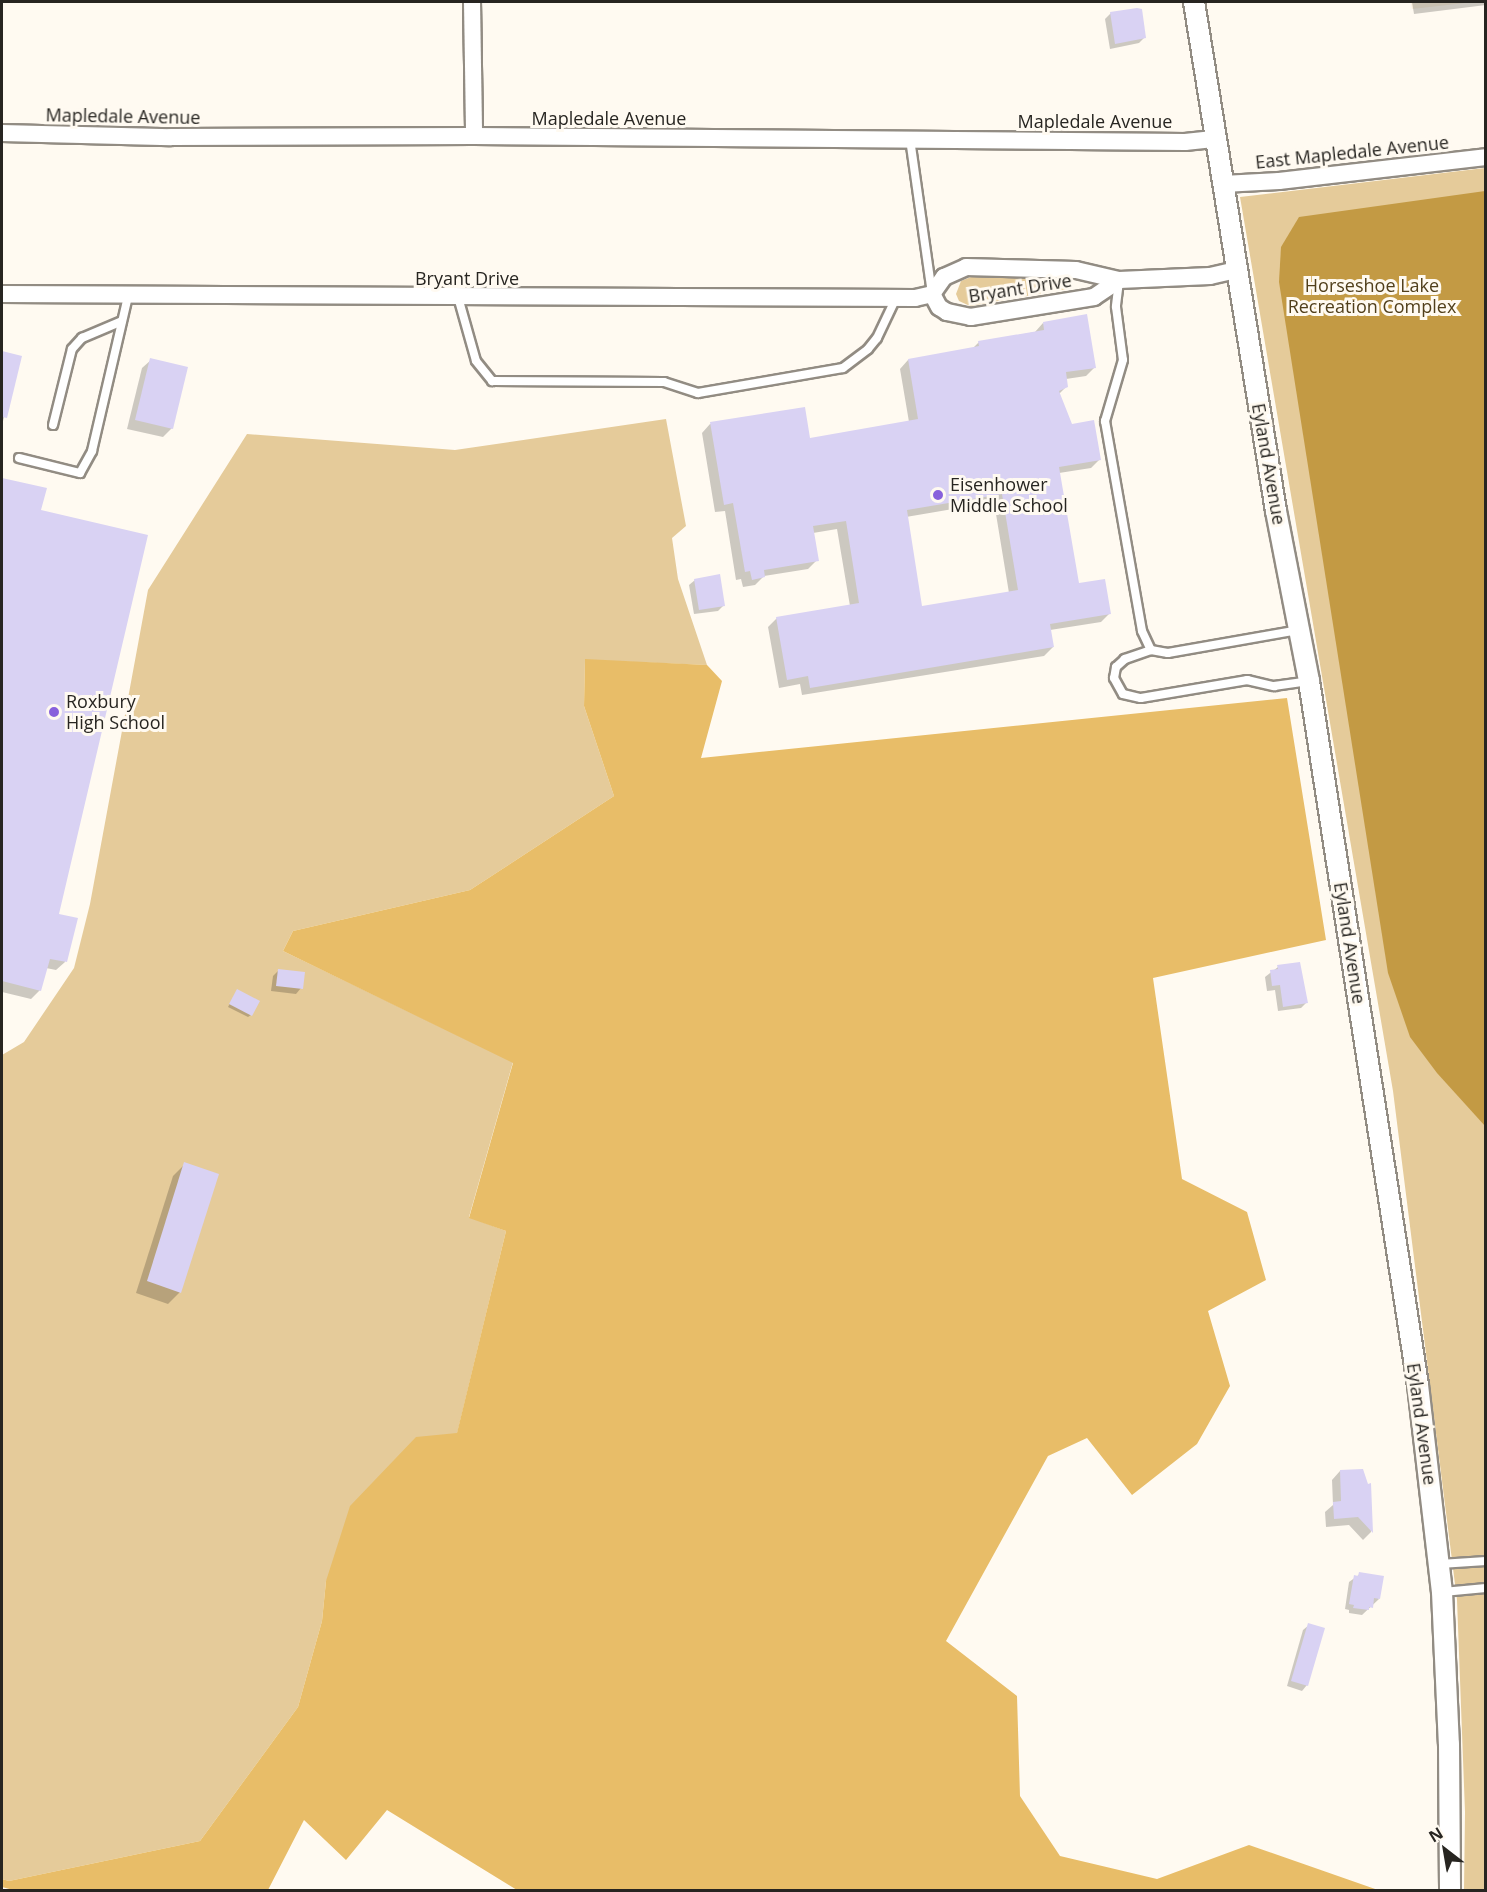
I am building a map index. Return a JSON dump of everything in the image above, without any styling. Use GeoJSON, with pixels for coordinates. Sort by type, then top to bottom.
{"type":"FeatureCollection","features":[{"type":"Feature","properties":{"kind":"street"},"geometry":{"type":"LineString","coordinates":[[472,2],[474,136]]}},
{"type":"Feature","properties":{"kind":"street","name":"Eyland Avenue"},"geometry":{"type":"LineString","coordinates":[[1194,2],[1276,511],[1309,681],[1418,1385],[1442,1592],[1449,1744],[1450,1890]]}},
{"type":"Feature","properties":{"kind":"street","name":"Mapledale Avenue"},"geometry":{"type":"LineString","coordinates":[[2,133],[171,137],[474,136],[1185,142],[1216,139]]}},
{"type":"Feature","properties":{"kind":"street","name":"East Mapledale Avenue"},"geometry":{"type":"LineString","coordinates":[[1223,184],[1279,181],[1485,157]]}},
{"type":"Feature","properties":{"kind":"street","name":"Bryant Drive"},"geometry":{"type":"LineString","coordinates":[[2,294],[915,298],[932,294],[944,278],[966,267],[1076,270],[1119,280],[1210,276],[1236,270]]}},
{"type":"Feature","properties":{"kind":"street","name":"Bryant Drive"},"geometry":{"type":"LineString","coordinates":[[932,294],[939,307],[947,312],[971,317],[1094,297],[1119,280]]}},
{"type":"Feature","properties":{"kind":"lane"},"geometry":{"type":"LineString","coordinates":[[910,139],[932,294]]}},
{"type":"Feature","properties":{"kind":"lane"},"geometry":{"type":"LineString","coordinates":[[1119,280],[1116,307],[1123,360],[1105,421],[1142,631],[1151,650]]}},
{"type":"Feature","properties":{"kind":"lane"},"geometry":{"type":"LineString","coordinates":[[19,458],[80,473],[92,452],[128,296]]}},
{"type":"Feature","properties":{"kind":"lane"},"geometry":{"type":"LineString","coordinates":[[458,297],[476,361],[492,381],[664,382],[698,393],[843,368],[868,349],[877,338],[896,298]]}},
{"type":"Feature","properties":{"kind":"lane"},"geometry":{"type":"LineString","coordinates":[[53,425],[72,349],[82,338],[122,321]]}},
{"type":"Feature","properties":{"kind":"lane"},"geometry":{"type":"LineString","coordinates":[[1300,630],[1168,653],[1151,650],[1125,659],[1116,667],[1114,678],[1123,694],[1141,698],[1247,680],[1274,686],[1309,681]]}},
{"type":"Feature","properties":{"kind":"lane"},"geometry":{"type":"LineString","coordinates":[[1440,1564],[1485,1561]]}},
{"type":"Feature","properties":{"kind":"lane"},"geometry":{"type":"LineString","coordinates":[[1442,1592],[1485,1588]]}},
{"type":"Feature","properties":{"kind":"shaded area"},"geometry":{"type":"Polygon","coordinates":[[[1411,2],[1474,2],[1412,9],[1411,2]]]}},
{"type":"Feature","properties":{"kind":"shaded area","name":"Horseshoe Lake Recreation Complex"},"geometry":{"type":"Polygon","coordinates":[[[1486,191],[1485,1126],[1437,1073],[1410,1037],[1388,973],[1279,282],[1281,247],[1299,217],[1486,191]]]}},
{"type":"Feature","properties":{"kind":"shaded area"},"geometry":{"type":"Polygon","coordinates":[[[585,659],[707,665],[722,681],[701,758],[1287,698],[1326,940],[1153,978],[1182,1179],[1247,1212],[1266,1280],[1208,1311],[1230,1386],[1197,1444],[1132,1495],[1087,1438],[1048,1456],[946,1641],[1017,1696],[1020,1796],[1060,1856],[1157,1879],[1249,1845],[1378,1890],[517,1890],[387,1810],[346,1860],[304,1820],[268,1890],[13,1890],[2,1887],[2,1879],[9,1881],[200,1841],[298,1707],[322,1621],[326,1581],[350,1506],[416,1437],[457,1433],[506,1231],[469,1218],[513,1063],[283,951],[293,931],[470,890],[614,796],[584,706],[585,659]]]}},
{"type":"Feature","properties":{"kind":"green space","name":"Horseshoe Lake Recreation Complex"},"geometry":{"type":"Polygon","coordinates":[[[1485,168],[1485,1890],[1464,1890],[1465,1812],[1457,1600],[1393,1091],[1240,197],[1485,168]]]}},
{"type":"Feature","properties":{"kind":"green space"},"geometry":{"type":"Polygon","coordinates":[[[971,277],[1066,278],[1071,284],[1067,289],[970,306],[959,301],[956,294],[961,281],[971,277]]]}},
{"type":"Feature","properties":{"kind":"green space"},"geometry":{"type":"Polygon","coordinates":[[[666,419],[686,526],[672,538],[678,579],[707,665],[585,660],[584,706],[614,796],[470,890],[293,931],[283,951],[513,1062],[469,1217],[506,1231],[457,1434],[326,1581],[322,1621],[298,1707],[200,1841],[9,1881],[2,1879],[2,1055],[24,1042],[74,968],[90,904],[148,590],[247,434],[455,450],[666,419]]]}},
{"type":"Feature","properties":{"kind":"building"},"geometry":{"type":"Polygon","coordinates":[[[1142,9],[1146,38],[1115,44],[1110,12],[1142,9]]]}},
{"type":"Feature","properties":{"kind":"building","name":"Eisenhower Middle School"},"geometry":{"type":"Polygon","coordinates":[[[1087,314],[1096,368],[1066,372],[1068,387],[1059,391],[1072,424],[1094,420],[1101,460],[1059,467],[1079,583],[1105,579],[1111,614],[1050,624],[1054,647],[810,688],[808,676],[787,680],[776,617],[859,603],[846,521],[813,526],[819,561],[764,570],[765,577],[752,580],[750,571],[745,572],[733,503],[724,505],[710,422],[805,407],[810,438],[918,419],[908,359],[979,346],[978,341],[1044,330],[1043,322],[1087,314]],[[1002,494],[907,510],[922,606],[1018,590],[1002,494]]]}},
{"type":"Feature","properties":{"kind":"building"},"geometry":{"type":"Polygon","coordinates":[[[2,351],[22,356],[7,418],[2,417],[2,351]]]}},
{"type":"Feature","properties":{"kind":"building"},"geometry":{"type":"Polygon","coordinates":[[[150,358],[188,367],[173,429],[135,420],[150,358]]]}},
{"type":"Feature","properties":{"kind":"building","name":"Roxbury High School"},"geometry":{"type":"Polygon","coordinates":[[[2,478],[47,488],[41,510],[148,535],[59,914],[78,918],[67,962],[50,959],[41,991],[2,981],[2,478]]]}},
{"type":"Feature","properties":{"kind":"building"},"geometry":{"type":"Polygon","coordinates":[[[720,574],[725,606],[699,610],[694,579],[720,574]]]}},
{"type":"Feature","properties":{"kind":"building"},"geometry":{"type":"Polygon","coordinates":[[[1300,962],[1308,1003],[1283,1007],[1280,985],[1272,986],[1270,970],[1278,969],[1277,965],[1300,962]]]}},
{"type":"Feature","properties":{"kind":"building"},"geometry":{"type":"Polygon","coordinates":[[[278,969],[305,972],[303,989],[276,986],[278,969]]]}},
{"type":"Feature","properties":{"kind":"building"},"geometry":{"type":"Polygon","coordinates":[[[237,989],[260,1001],[252,1016],[229,1004],[237,989]]]}},
{"type":"Feature","properties":{"kind":"building"},"geometry":{"type":"Polygon","coordinates":[[[184,1162],[219,1174],[181,1293],[147,1281],[184,1162]]]}},
{"type":"Feature","properties":{"kind":"building"},"geometry":{"type":"Polygon","coordinates":[[[1363,1469],[1368,1484],[1371,1483],[1373,1533],[1358,1517],[1334,1519],[1333,1502],[1341,1501],[1340,1470],[1363,1469]]]}},
{"type":"Feature","properties":{"kind":"building"},"geometry":{"type":"Polygon","coordinates":[[[1359,1572],[1384,1576],[1380,1599],[1374,1598],[1373,1608],[1369,1607],[1369,1610],[1353,1608],[1354,1605],[1349,1604],[1354,1575],[1358,1576],[1359,1572]]]}},
{"type":"Feature","properties":{"kind":"building"},"geometry":{"type":"Polygon","coordinates":[[[1308,1623],[1325,1628],[1308,1686],[1291,1681],[1308,1623]]]}},
{"type":"Feature","properties":{"kind":"place","name":"Eisenhower Middle School"},"geometry":{"type":"Point","coordinates":[938,495]}},
{"type":"Feature","properties":{"kind":"place","name":"Roxbury High School"},"geometry":{"type":"Point","coordinates":[54,712]}}]}
